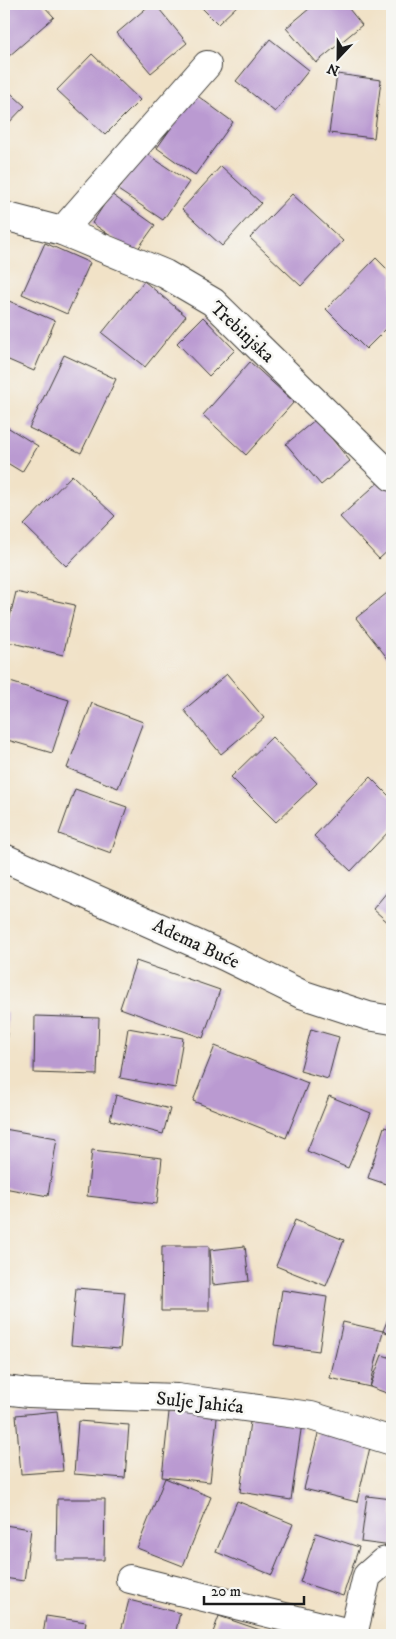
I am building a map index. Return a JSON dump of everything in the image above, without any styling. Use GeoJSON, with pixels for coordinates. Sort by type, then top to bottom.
{"type":"FeatureCollection","features":[{"type":"Feature","properties":{"kind":"street"},"geometry":{"type":"LineString","coordinates":[[62,231],[206,65]]}},
{"type":"Feature","properties":{"kind":"street","name":"Trebinjska"},"geometry":{"type":"LineString","coordinates":[[4,216],[62,231],[165,274],[213,302],[392,476]]}},
{"type":"Feature","properties":{"kind":"street","name":"Adema Buće"},"geometry":{"type":"LineString","coordinates":[[4,858],[226,957],[301,994],[368,1016],[392,1020]]}},
{"type":"Feature","properties":{"kind":"street","name":"Sulje Jahića"},"geometry":{"type":"LineString","coordinates":[[4,1390],[29,1393],[177,1398],[311,1416],[392,1440]]}},
{"type":"Feature","properties":{"kind":"street"},"geometry":{"type":"LineString","coordinates":[[130,1579],[354,1634],[367,1576],[383,1562],[392,1560]]}},
{"type":"Feature","properties":{"kind":"building"},"geometry":{"type":"Polygon","coordinates":[[[4,4],[42,4],[54,17],[9,56],[4,50],[4,4]]]}},
{"type":"Feature","properties":{"kind":"building"},"geometry":{"type":"Polygon","coordinates":[[[151,4],[155,4],[187,43],[151,73],[117,33],[151,4]]]}},
{"type":"Feature","properties":{"kind":"building"},"geometry":{"type":"Polygon","coordinates":[[[198,4],[239,4],[218,24],[198,4]]]}},
{"type":"Feature","properties":{"kind":"building"},"geometry":{"type":"Polygon","coordinates":[[[315,4],[345,4],[362,25],[316,63],[286,28],[315,4]]]}},
{"type":"Feature","properties":{"kind":"building"},"geometry":{"type":"Polygon","coordinates":[[[270,39],[309,70],[275,112],[236,81],[270,39]]]}},
{"type":"Feature","properties":{"kind":"building"},"geometry":{"type":"Polygon","coordinates":[[[92,54],[140,100],[105,135],[57,90],[92,54]]]}},
{"type":"Feature","properties":{"kind":"building"},"geometry":{"type":"Polygon","coordinates":[[[337,74],[381,80],[374,138],[329,133],[337,74]]]}},
{"type":"Feature","properties":{"kind":"building"},"geometry":{"type":"Polygon","coordinates":[[[4,87],[25,106],[4,128],[4,87]]]}},
{"type":"Feature","properties":{"kind":"building"},"geometry":{"type":"Polygon","coordinates":[[[195,94],[233,122],[195,175],[157,148],[195,94]]]}},
{"type":"Feature","properties":{"kind":"building"},"geometry":{"type":"Polygon","coordinates":[[[391,143],[392,162],[389,162],[391,143]]]}},
{"type":"Feature","properties":{"kind":"building"},"geometry":{"type":"Polygon","coordinates":[[[144,152],[189,182],[163,220],[118,190],[144,152]]]}},
{"type":"Feature","properties":{"kind":"building"},"geometry":{"type":"Polygon","coordinates":[[[221,166],[261,203],[222,246],[182,209],[221,166]]]}},
{"type":"Feature","properties":{"kind":"building"},"geometry":{"type":"Polygon","coordinates":[[[111,194],[155,225],[135,253],[92,223],[111,194]]]}},
{"type":"Feature","properties":{"kind":"building"},"geometry":{"type":"Polygon","coordinates":[[[292,194],[343,241],[301,286],[250,238],[292,194]]]}},
{"type":"Feature","properties":{"kind":"building"},"geometry":{"type":"Polygon","coordinates":[[[45,243],[90,263],[67,314],[22,294],[45,243]]]}},
{"type":"Feature","properties":{"kind":"building"},"geometry":{"type":"Polygon","coordinates":[[[376,258],[392,274],[392,323],[366,349],[326,309],[376,258]]]}},
{"type":"Feature","properties":{"kind":"building"},"geometry":{"type":"Polygon","coordinates":[[[144,281],[186,316],[145,367],[102,333],[144,281]]]}},
{"type":"Feature","properties":{"kind":"building"},"geometry":{"type":"Polygon","coordinates":[[[9,301],[55,321],[34,371],[4,358],[4,312],[9,301]]]}},
{"type":"Feature","properties":{"kind":"building"},"geometry":{"type":"Polygon","coordinates":[[[203,317],[235,350],[209,376],[177,343],[203,317]]]}},
{"type":"Feature","properties":{"kind":"building"},"geometry":{"type":"Polygon","coordinates":[[[64,355],[116,379],[81,453],[29,428],[64,355]]]}},
{"type":"Feature","properties":{"kind":"building"},"geometry":{"type":"Polygon","coordinates":[[[250,362],[294,402],[246,455],[203,415],[250,362]]]}},
{"type":"Feature","properties":{"kind":"building"},"geometry":{"type":"Polygon","coordinates":[[[316,419],[350,461],[321,485],[286,444],[316,419]]]}},
{"type":"Feature","properties":{"kind":"building"},"geometry":{"type":"Polygon","coordinates":[[[4,425],[38,446],[22,472],[4,461],[4,425]]]}},
{"type":"Feature","properties":{"kind":"building"},"geometry":{"type":"Polygon","coordinates":[[[72,475],[115,516],[66,566],[24,525],[72,475]]]}},
{"type":"Feature","properties":{"kind":"building"},"geometry":{"type":"Polygon","coordinates":[[[382,479],[392,490],[392,547],[379,559],[340,517],[382,479]]]}},
{"type":"Feature","properties":{"kind":"building"},"geometry":{"type":"Polygon","coordinates":[[[392,589],[392,664],[356,618],[392,589]]]}},
{"type":"Feature","properties":{"kind":"building"},"geometry":{"type":"Polygon","coordinates":[[[16,592],[75,605],[63,655],[4,641],[16,592]]]}},
{"type":"Feature","properties":{"kind":"building"},"geometry":{"type":"Polygon","coordinates":[[[227,674],[264,718],[221,754],[184,710],[227,674]]]}},
{"type":"Feature","properties":{"kind":"building"},"geometry":{"type":"Polygon","coordinates":[[[10,682],[69,700],[52,753],[4,739],[4,701],[10,682]]]}},
{"type":"Feature","properties":{"kind":"building"},"geometry":{"type":"Polygon","coordinates":[[[92,703],[143,722],[118,788],[67,768],[92,703]]]}},
{"type":"Feature","properties":{"kind":"building"},"geometry":{"type":"Polygon","coordinates":[[[272,737],[317,783],[276,822],[231,777],[272,737]]]}},
{"type":"Feature","properties":{"kind":"building"},"geometry":{"type":"Polygon","coordinates":[[[370,777],[392,799],[392,828],[351,871],[314,836],[370,777]]]}},
{"type":"Feature","properties":{"kind":"building"},"geometry":{"type":"Polygon","coordinates":[[[75,789],[127,807],[111,853],[59,834],[75,789]]]}},
{"type":"Feature","properties":{"kind":"building"},"geometry":{"type":"Polygon","coordinates":[[[392,886],[392,926],[373,909],[392,886]]]}},
{"type":"Feature","properties":{"kind":"building"},"geometry":{"type":"Polygon","coordinates":[[[136,961],[220,990],[203,1038],[120,1008],[136,961]]]}},
{"type":"Feature","properties":{"kind":"building"},"geometry":{"type":"Polygon","coordinates":[[[4,1012],[8,1012],[5,1075],[4,1075],[4,1012]]]}},
{"type":"Feature","properties":{"kind":"building"},"geometry":{"type":"Polygon","coordinates":[[[35,1016],[99,1018],[97,1075],[34,1073],[35,1016]]]}},
{"type":"Feature","properties":{"kind":"building"},"geometry":{"type":"Polygon","coordinates":[[[128,1028],[183,1038],[175,1088],[120,1078],[128,1028]]]}},
{"type":"Feature","properties":{"kind":"building"},"geometry":{"type":"Polygon","coordinates":[[[311,1029],[339,1037],[328,1079],[300,1071],[311,1029]]]}},
{"type":"Feature","properties":{"kind":"building"},"geometry":{"type":"Polygon","coordinates":[[[215,1046],[308,1083],[286,1138],[193,1101],[215,1046]]]}},
{"type":"Feature","properties":{"kind":"building"},"geometry":{"type":"Polygon","coordinates":[[[116,1095],[170,1109],[163,1134],[110,1120],[116,1095]]]}},
{"type":"Feature","properties":{"kind":"building"},"geometry":{"type":"Polygon","coordinates":[[[329,1096],[371,1113],[348,1168],[307,1151],[329,1096]]]}},
{"type":"Feature","properties":{"kind":"building"},"geometry":{"type":"Polygon","coordinates":[[[384,1127],[392,1129],[392,1186],[368,1178],[384,1127]]]}},
{"type":"Feature","properties":{"kind":"building"},"geometry":{"type":"Polygon","coordinates":[[[4,1129],[57,1138],[48,1196],[4,1188],[4,1129]]]}},
{"type":"Feature","properties":{"kind":"building"},"geometry":{"type":"Polygon","coordinates":[[[92,1150],[162,1158],[157,1204],[87,1196],[92,1150]]]}},
{"type":"Feature","properties":{"kind":"building"},"geometry":{"type":"Polygon","coordinates":[[[295,1220],[344,1240],[326,1286],[276,1266],[295,1220]]]}},
{"type":"Feature","properties":{"kind":"building"},"geometry":{"type":"Polygon","coordinates":[[[162,1246],[209,1246],[209,1311],[161,1311],[162,1246]]]}},
{"type":"Feature","properties":{"kind":"building"},"geometry":{"type":"Polygon","coordinates":[[[245,1246],[249,1281],[213,1285],[210,1250],[245,1246]]]}},
{"type":"Feature","properties":{"kind":"building"},"geometry":{"type":"Polygon","coordinates":[[[76,1288],[125,1292],[120,1349],[71,1345],[76,1288]]]}},
{"type":"Feature","properties":{"kind":"building"},"geometry":{"type":"Polygon","coordinates":[[[282,1290],[327,1297],[319,1351],[274,1345],[282,1290]]]}},
{"type":"Feature","properties":{"kind":"building"},"geometry":{"type":"Polygon","coordinates":[[[392,1309],[392,1335],[383,1331],[392,1309]]]}},
{"type":"Feature","properties":{"kind":"building"},"geometry":{"type":"Polygon","coordinates":[[[343,1322],[383,1331],[370,1387],[330,1378],[343,1322]]]}},
{"type":"Feature","properties":{"kind":"building"},"geometry":{"type":"Polygon","coordinates":[[[382,1355],[392,1358],[392,1395],[370,1387],[382,1355]]]}},
{"type":"Feature","properties":{"kind":"building"},"geometry":{"type":"Polygon","coordinates":[[[170,1403],[218,1409],[210,1482],[162,1477],[170,1403]]]}},
{"type":"Feature","properties":{"kind":"building"},"geometry":{"type":"Polygon","coordinates":[[[57,1411],[63,1471],[21,1474],[16,1415],[57,1411]]]}},
{"type":"Feature","properties":{"kind":"building"},"geometry":{"type":"Polygon","coordinates":[[[251,1415],[302,1423],[291,1500],[240,1492],[251,1415]]]}},
{"type":"Feature","properties":{"kind":"building"},"geometry":{"type":"Polygon","coordinates":[[[78,1421],[129,1425],[125,1478],[74,1474],[78,1421]]]}},
{"type":"Feature","properties":{"kind":"building"},"geometry":{"type":"Polygon","coordinates":[[[320,1426],[372,1439],[357,1502],[304,1489],[320,1426]]]}},
{"type":"Feature","properties":{"kind":"building"},"geometry":{"type":"Polygon","coordinates":[[[165,1478],[211,1497],[183,1566],[137,1548],[165,1478]]]}},
{"type":"Feature","properties":{"kind":"building"},"geometry":{"type":"Polygon","coordinates":[[[367,1496],[392,1499],[392,1546],[361,1542],[367,1496]]]}},
{"type":"Feature","properties":{"kind":"building"},"geometry":{"type":"Polygon","coordinates":[[[57,1499],[105,1499],[104,1560],[56,1560],[57,1499]]]}},
{"type":"Feature","properties":{"kind":"building"},"geometry":{"type":"Polygon","coordinates":[[[237,1501],[293,1524],[272,1575],[216,1552],[237,1501]]]}},
{"type":"Feature","properties":{"kind":"building"},"geometry":{"type":"Polygon","coordinates":[[[4,1525],[31,1529],[24,1581],[4,1578],[4,1525]]]}},
{"type":"Feature","properties":{"kind":"building"},"geometry":{"type":"Polygon","coordinates":[[[316,1533],[359,1547],[343,1596],[300,1582],[316,1533]]]}},
{"type":"Feature","properties":{"kind":"building"},"geometry":{"type":"Polygon","coordinates":[[[129,1600],[180,1613],[175,1635],[120,1635],[129,1600]]]}},
{"type":"Feature","properties":{"kind":"building"},"geometry":{"type":"Polygon","coordinates":[[[46,1616],[86,1622],[84,1635],[43,1635],[46,1616]]]}},
{"type":"Feature","properties":{"kind":"building"},"geometry":{"type":"Polygon","coordinates":[[[219,1616],[275,1635],[212,1635],[219,1616]]]}}]}
